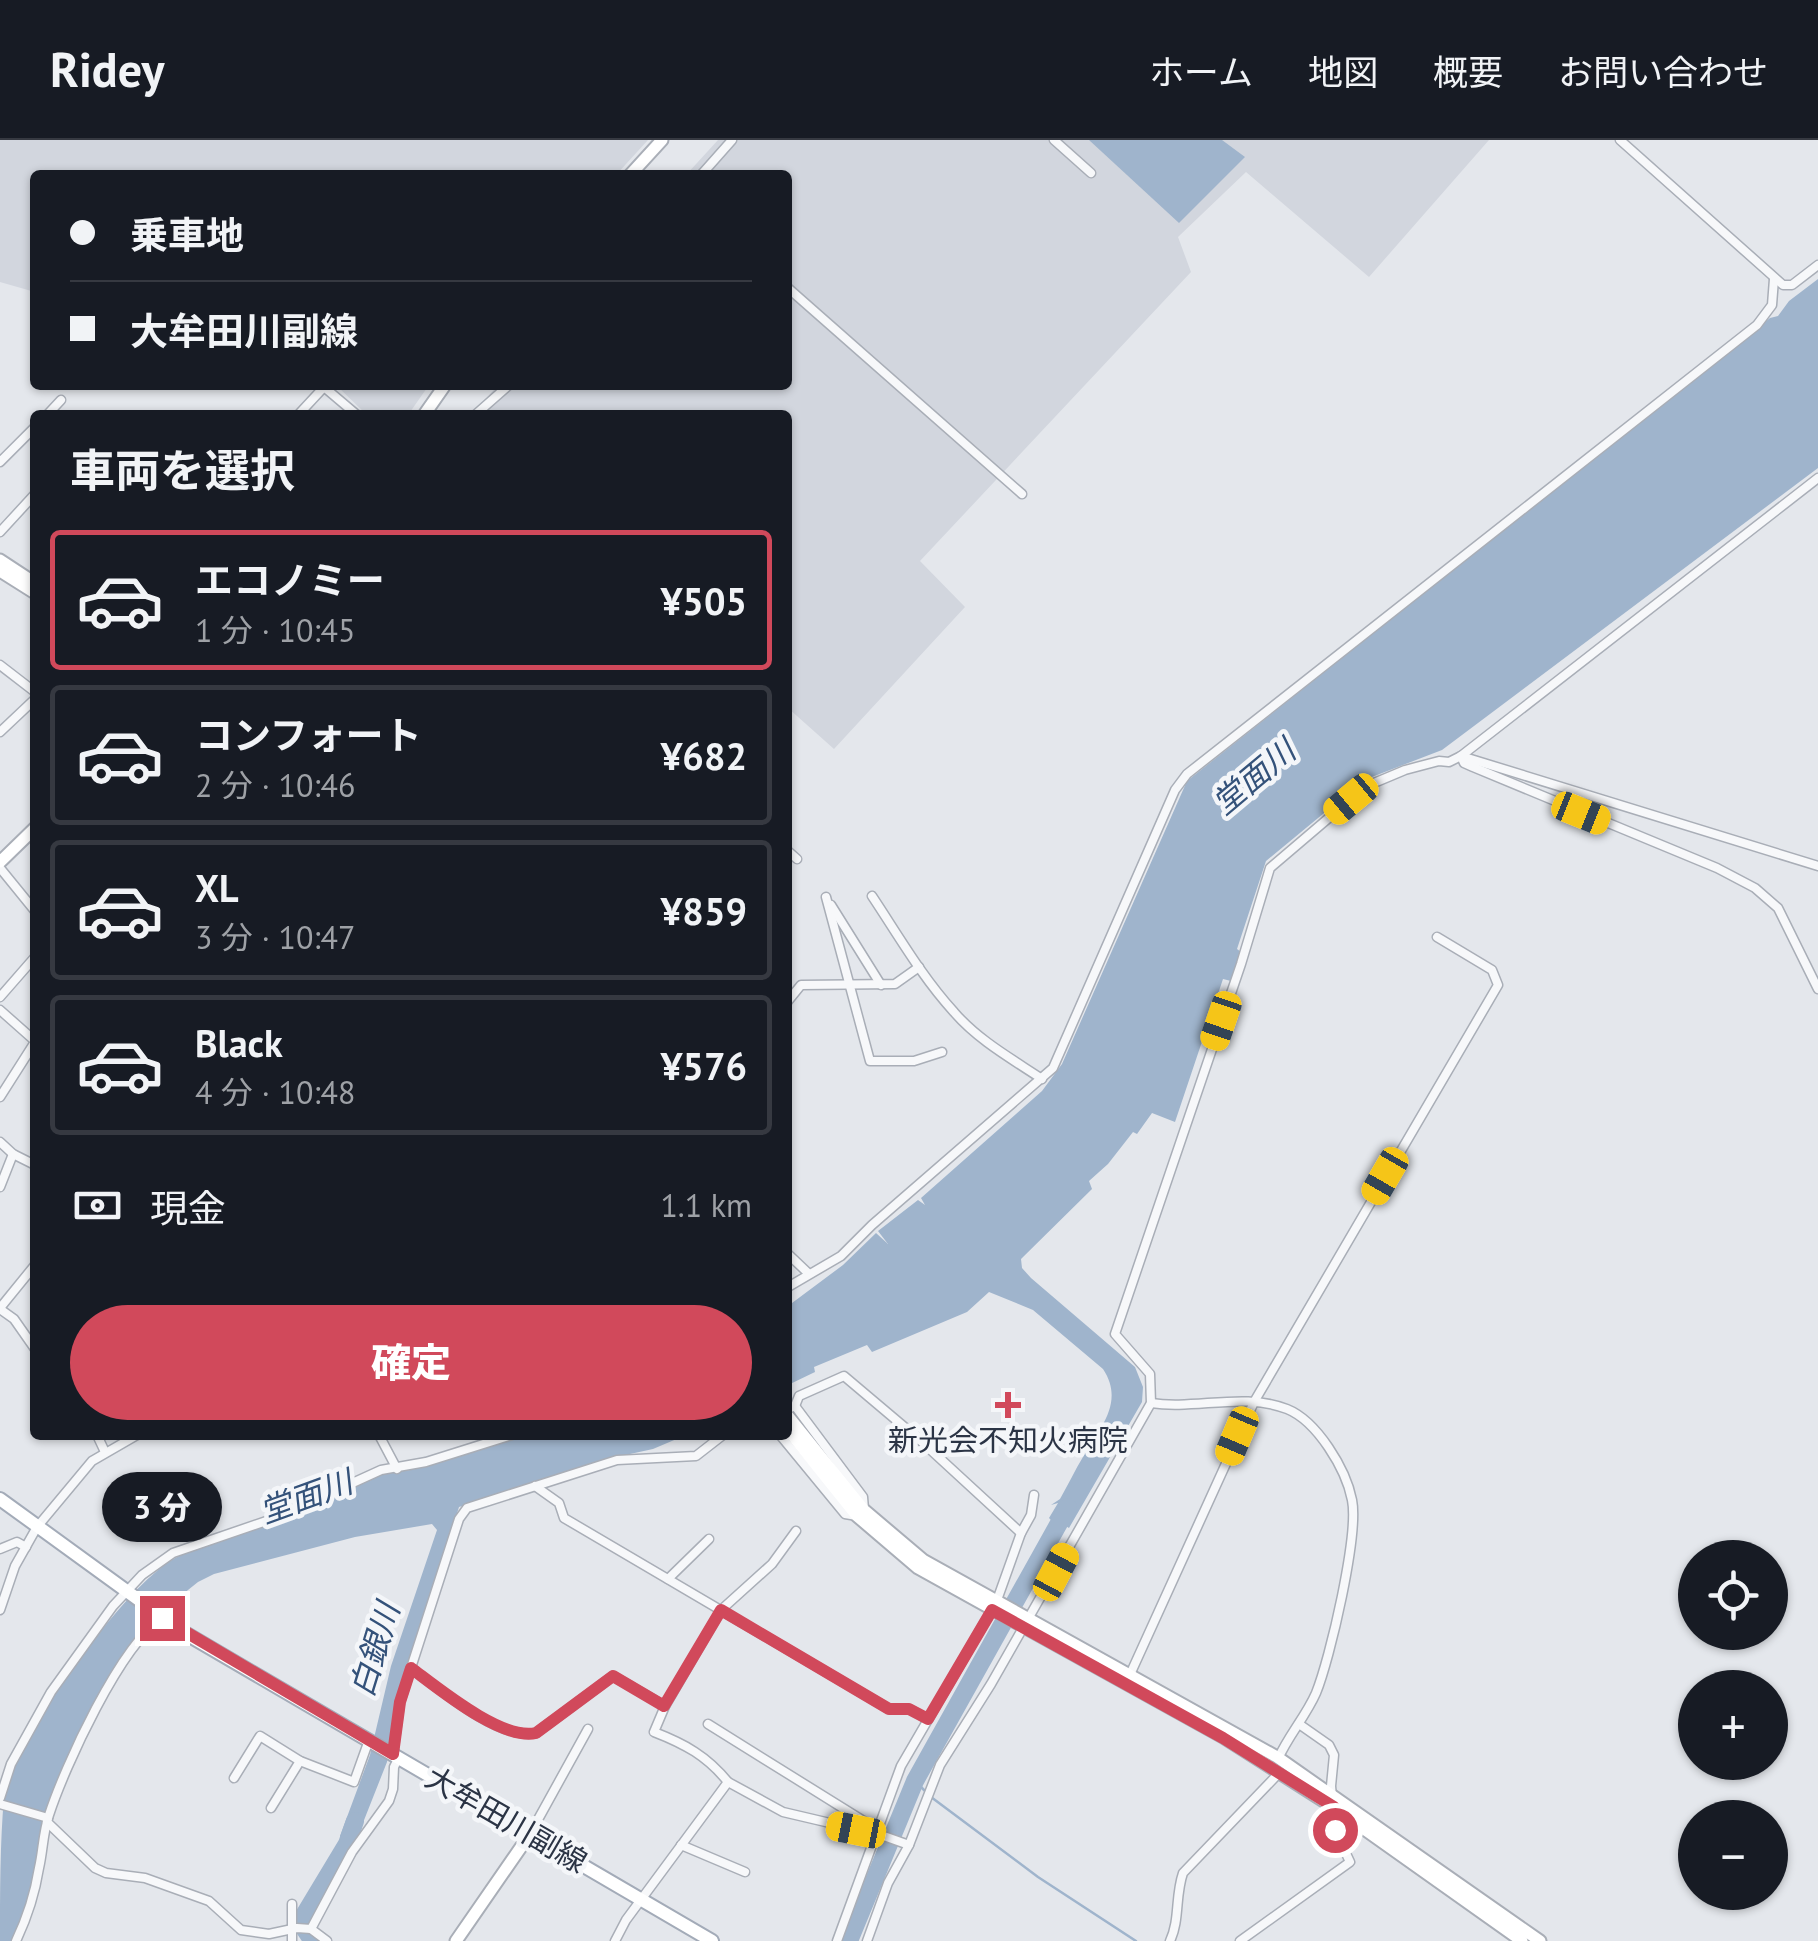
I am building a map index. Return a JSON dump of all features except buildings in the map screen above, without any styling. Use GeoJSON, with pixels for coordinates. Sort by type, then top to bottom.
{"type":"FeatureCollection","features":[{"type":"Feature","properties":{"kind":"main road","name":"大牟田川副線"},"geometry":{"type":"LineString","coordinates":[[0,1499],[159,1616],[712,1941]]}},
{"type":"Feature","properties":{"kind":"street"},"geometry":{"type":"LineString","coordinates":[[635,170],[662,140]]}},
{"type":"Feature","properties":{"kind":"street"},"geometry":{"type":"LineString","coordinates":[[705,170],[732,140]]}},
{"type":"Feature","properties":{"kind":"street"},"geometry":{"type":"LineString","coordinates":[[1054,140],[1091,173]]}},
{"type":"Feature","properties":{"kind":"street"},"geometry":{"type":"LineString","coordinates":[[1620,140],[1774,279],[1788,286],[1818,265]]}},
{"type":"Feature","properties":{"kind":"street"},"geometry":{"type":"LineString","coordinates":[[792,1284],[840,1256],[1042,1080],[1058,1060],[1175,790],[1188,774],[1756,326],[1772,305],[1774,279]]}},
{"type":"Feature","properties":{"kind":"street"},"geometry":{"type":"LineString","coordinates":[[792,292],[1022,494]]}},
{"type":"Feature","properties":{"kind":"street"},"geometry":{"type":"LineString","coordinates":[[303,410],[321,390]]}},
{"type":"Feature","properties":{"kind":"street"},"geometry":{"type":"LineString","coordinates":[[328,390],[352,410]]}},
{"type":"Feature","properties":{"kind":"street"},"geometry":{"type":"LineString","coordinates":[[481,410],[503,390]]}},
{"type":"Feature","properties":{"kind":"street"},"geometry":{"type":"LineString","coordinates":[[51,410],[61,400]]}},
{"type":"Feature","properties":{"kind":"street"},"geometry":{"type":"LineString","coordinates":[[342,410],[346,405]]}},
{"type":"Feature","properties":{"kind":"street"},"geometry":{"type":"LineString","coordinates":[[0,462],[30,432]]}},
{"type":"Feature","properties":{"kind":"street"},"geometry":{"type":"LineString","coordinates":[[867,1941],[940,1765],[1026,1624],[1151,1404],[1150,1374],[1115,1334],[1242,964],[1270,868],[1374,783],[1461,756],[1818,478]]}},
{"type":"Feature","properties":{"kind":"street"},"geometry":{"type":"LineString","coordinates":[[0,532],[30,499]]}},
{"type":"Feature","properties":{"kind":"street"},"geometry":{"type":"LineString","coordinates":[[0,560],[30,579]]}},
{"type":"Feature","properties":{"kind":"street"},"geometry":{"type":"LineString","coordinates":[[0,570],[30,590]]}},
{"type":"Feature","properties":{"kind":"street"},"geometry":{"type":"LineString","coordinates":[[0,665],[30,692]]}},
{"type":"Feature","properties":{"kind":"street"},"geometry":{"type":"LineString","coordinates":[[0,732],[30,701]]}},
{"type":"Feature","properties":{"kind":"street"},"geometry":{"type":"LineString","coordinates":[[1461,756],[1818,866]]}},
{"type":"Feature","properties":{"kind":"street"},"geometry":{"type":"LineString","coordinates":[[1461,756],[1464,763],[1718,868],[1766,895],[1778,908],[1818,989]]}},
{"type":"Feature","properties":{"kind":"street"},"geometry":{"type":"LineString","coordinates":[[30,833],[0,865],[30,904]]}},
{"type":"Feature","properties":{"kind":"street"},"geometry":{"type":"LineString","coordinates":[[792,855],[797,859]]}},
{"type":"Feature","properties":{"kind":"street"},"geometry":{"type":"LineString","coordinates":[[872,896],[918,967],[954,1013],[977,1035],[1042,1080]]}},
{"type":"Feature","properties":{"kind":"street"},"geometry":{"type":"LineString","coordinates":[[882,985],[826,897],[870,1061],[914,1061],[942,1052]]}},
{"type":"Feature","properties":{"kind":"street"},"geometry":{"type":"LineString","coordinates":[[1128,1679],[1254,1402],[1498,985],[1492,970],[1437,937]]}},
{"type":"Feature","properties":{"kind":"street"},"geometry":{"type":"LineString","coordinates":[[0,996],[30,962]]}},
{"type":"Feature","properties":{"kind":"street"},"geometry":{"type":"LineString","coordinates":[[792,996],[801,985],[894,984],[918,967]]}},
{"type":"Feature","properties":{"kind":"street"},"geometry":{"type":"LineString","coordinates":[[0,1010],[30,1037]]}},
{"type":"Feature","properties":{"kind":"street"},"geometry":{"type":"LineString","coordinates":[[0,1097],[30,1050]]}},
{"type":"Feature","properties":{"kind":"street"},"geometry":{"type":"LineString","coordinates":[[0,1072],[10,1082]]}},
{"type":"Feature","properties":{"kind":"street"},"geometry":{"type":"LineString","coordinates":[[0,1142],[30,1162]]}},
{"type":"Feature","properties":{"kind":"street"},"geometry":{"type":"LineString","coordinates":[[0,1187],[13,1154]]}},
{"type":"Feature","properties":{"kind":"street"},"geometry":{"type":"LineString","coordinates":[[792,1258],[808,1272]]}},
{"type":"Feature","properties":{"kind":"street"},"geometry":{"type":"LineString","coordinates":[[30,1271],[0,1309],[14,1319],[30,1341]]}},
{"type":"Feature","properties":{"kind":"street"},"geometry":{"type":"LineString","coordinates":[[792,1407],[799,1396],[844,1376],[1021,1533]]}},
{"type":"Feature","properties":{"kind":"street"},"geometry":{"type":"LineString","coordinates":[[1151,1404],[1254,1402],[1291,1411],[1305,1421],[1336,1464],[1352,1499],[1350,1548],[1330,1651],[1315,1695],[1278,1758],[1280,1774]]}},
{"type":"Feature","properties":{"kind":"street"},"geometry":{"type":"LineString","coordinates":[[792,1412],[863,1497],[860,1513]]}},
{"type":"Feature","properties":{"kind":"street"},"geometry":{"type":"LineString","coordinates":[[792,1413],[822,1465]]}},
{"type":"Feature","properties":{"kind":"street"},"geometry":{"type":"LineString","coordinates":[[792,1434],[860,1513],[918,1568],[1278,1758],[1522,1941]]}},
{"type":"Feature","properties":{"kind":"street"},"geometry":{"type":"LineString","coordinates":[[100,1440],[106,1452]]}},
{"type":"Feature","properties":{"kind":"street"},"geometry":{"type":"LineString","coordinates":[[0,1610],[15,1566],[36,1527],[92,1461],[127,1440]]}},
{"type":"Feature","properties":{"kind":"street"},"geometry":{"type":"LineString","coordinates":[[382,1440],[397,1469]]}},
{"type":"Feature","properties":{"kind":"street"},"geometry":{"type":"LineString","coordinates":[[327,1941],[311,1929],[294,1928],[262,1938],[242,1930],[209,1901],[145,1878],[95,1868],[48,1820],[1,1802],[4,1773],[50,1692],[127,1592],[173,1552],[278,1517],[381,1470],[397,1469],[495,1440]]}},
{"type":"Feature","properties":{"kind":"street"},"geometry":{"type":"LineString","coordinates":[[311,1929],[352,1852],[388,1802],[400,1702],[459,1519],[466,1508],[617,1460],[696,1456],[717,1440]]}},
{"type":"Feature","properties":{"kind":"street"},"geometry":{"type":"LineString","coordinates":[[784,1440],[845,1514],[860,1513]]}},
{"type":"Feature","properties":{"kind":"street"},"geometry":{"type":"LineString","coordinates":[[535,1486],[559,1503],[564,1518],[889,1709],[909,1709],[928,1719]]}},
{"type":"Feature","properties":{"kind":"street"},"geometry":{"type":"LineString","coordinates":[[837,1941],[900,1766],[994,1606],[1031,1515],[1034,1495]]}},
{"type":"Feature","properties":{"kind":"street"},"geometry":{"type":"LineString","coordinates":[[796,1531],[772,1564],[721,1610],[664,1706],[654,1732],[688,1745],[728,1782],[783,1812],[879,1833],[906,1844]]}},
{"type":"Feature","properties":{"kind":"street"},"geometry":{"type":"LineString","coordinates":[[668,1579],[709,1540]]}},
{"type":"Feature","properties":{"kind":"street"},"geometry":{"type":"LineString","coordinates":[[0,1550],[16,1542],[26,1546]]}},
{"type":"Feature","properties":{"kind":"street"},"geometry":{"type":"LineString","coordinates":[[16,1941],[32,1898],[48,1820],[69,1764],[121,1667],[159,1616]]}},
{"type":"Feature","properties":{"kind":"street"},"geometry":{"type":"LineString","coordinates":[[411,1668],[490,1722],[528,1735],[613,1676],[664,1706]]}},
{"type":"Feature","properties":{"kind":"street"},"geometry":{"type":"LineString","coordinates":[[1128,1679],[1280,1774],[1333,1800],[1540,1941]]}},
{"type":"Feature","properties":{"kind":"street"},"geometry":{"type":"LineString","coordinates":[[708,1724],[879,1833]]}},
{"type":"Feature","properties":{"kind":"street"},"geometry":{"type":"LineString","coordinates":[[1240,1941],[1350,1862],[1335,1830],[1334,1756],[1329,1745],[1299,1724]]}},
{"type":"Feature","properties":{"kind":"street"},"geometry":{"type":"LineString","coordinates":[[456,1941],[530,1834],[588,1729]]}},
{"type":"Feature","properties":{"kind":"street"},"geometry":{"type":"LineString","coordinates":[[234,1778],[260,1736],[300,1761],[354,1782],[369,1740]]}},
{"type":"Feature","properties":{"kind":"street"},"geometry":{"type":"LineString","coordinates":[[271,1808],[300,1761]]}},
{"type":"Feature","properties":{"kind":"street"},"geometry":{"type":"LineString","coordinates":[[1170,1941],[1183,1873],[1280,1774]]}},
{"type":"Feature","properties":{"kind":"street"},"geometry":{"type":"LineString","coordinates":[[615,1941],[728,1782]]}},
{"type":"Feature","properties":{"kind":"street"},"geometry":{"type":"LineString","coordinates":[[681,1845],[745,1872]]}},
{"type":"Feature","properties":{"kind":"street"},"geometry":{"type":"LineString","coordinates":[[292,1904],[292,1941]]}},
{"type":"Feature","properties":{"kind":"shaded area"},"geometry":{"type":"Polygon","coordinates":[[[0,140],[648,140],[621,170],[30,170],[30,291],[0,282],[0,140]]]}},
{"type":"Feature","properties":{"kind":"shaded area"},"geometry":{"type":"Polygon","coordinates":[[[718,140],[1489,140],[1369,277],[1246,172],[1178,237],[1191,272],[920,561],[965,607],[834,749],[792,712],[792,410],[476,410],[494,390],[792,390],[792,170],[691,170],[718,140]]]}},
{"type":"Feature","properties":{"kind":"shaded area"},"geometry":{"type":"Polygon","coordinates":[[[341,390],[426,390],[412,410],[362,410],[341,390]]]}},
{"type":"Feature","properties":{"kind":"water"},"geometry":{"type":"Polygon","coordinates":[[[1089,140],[1222,140],[1245,157],[1179,223],[1089,140]]]}},
{"type":"Feature","properties":{"kind":"water","name":"堂面川"},"geometry":{"type":"Polygon","coordinates":[[[1818,279],[1818,468],[1442,750],[1364,780],[1266,861],[1237,949],[1241,952],[1231,981],[1223,979],[1175,1122],[1152,1113],[1137,1134],[1133,1132],[1089,1181],[1092,1189],[1021,1259],[1022,1268],[1031,1278],[1135,1367],[1143,1387],[1142,1402],[1069,1528],[1064,1525],[1061,1531],[1051,1524],[1049,1518],[1058,1503],[1051,1505],[1060,1499],[1103,1425],[1112,1393],[1103,1369],[1033,1310],[989,1292],[967,1312],[872,1352],[867,1345],[814,1367],[815,1372],[792,1383],[792,1303],[843,1265],[876,1233],[888,1244],[878,1231],[918,1200],[925,1205],[921,1198],[1042,1091],[1062,1064],[1187,781],[1770,318],[1778,316],[1789,301],[1818,279]]]}},
{"type":"Feature","properties":{"kind":"water"},"geometry":{"type":"Polygon","coordinates":[[[510,1440],[674,1440],[459,1507],[398,1700],[387,1762],[355,1843],[340,1836],[370,1755],[391,1666],[437,1530],[432,1524],[355,1537],[214,1574],[198,1582],[148,1622],[127,1648],[45,1814],[29,1897],[13,1941],[0,1941],[4,1797],[12,1771],[50,1702],[103,1628],[157,1571],[179,1556],[384,1473],[410,1470],[510,1440]]]}},
{"type":"Feature","properties":{"kind":"waterway"},"geometry":{"type":"LineString","coordinates":[[849,1941],[915,1781],[1068,1507]]}},
{"type":"Feature","properties":{"kind":"waterway"},"geometry":{"type":"LineString","coordinates":[[915,1781],[1038,1877],[1136,1941]]}},
{"type":"Feature","properties":{"kind":"waterway","name":"白銀川"},"geometry":{"type":"LineString","coordinates":[[317,1941],[300,1922],[347,1844],[355,1821]]}},
{"type":"Feature","properties":{"kind":"place","name":"新光会不知火病院"},"geometry":{"type":"Point","coordinates":[1008,1405]}},
{"type":"Feature","properties":{"kind":"route"},"geometry":{"type":"LineString","coordinates":[[162,1618],[393,1754],[400,1702],[411,1668],[490,1722],[528,1735],[613,1676],[664,1706],[721,1610],[889,1709],[909,1709],[928,1719],[992,1610],[1223,1738],[1334,1807],[1335,1830]]}}]}
